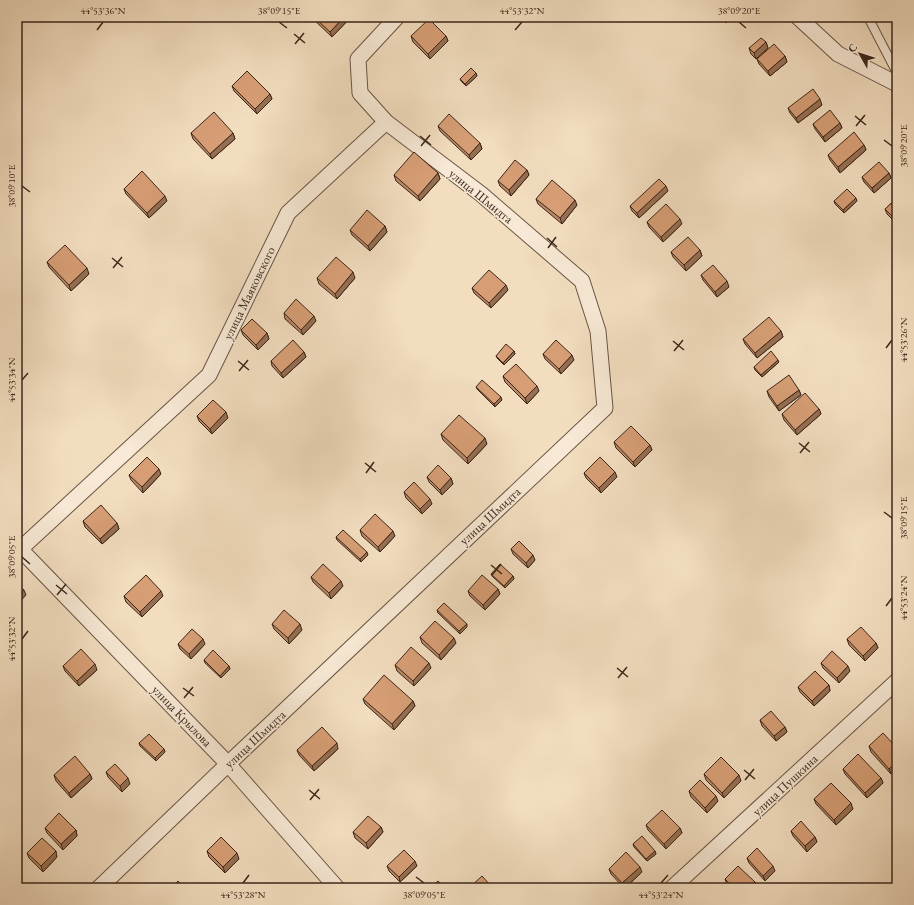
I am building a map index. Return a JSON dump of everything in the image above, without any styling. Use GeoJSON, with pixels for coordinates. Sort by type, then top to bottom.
{"type":"FeatureCollection","features":[{"type":"Feature","properties":{"kind":"street"},"geometry":{"type":"LineString","coordinates":[[386,122],[360,93],[358,59],[397,17]]}},
{"type":"Feature","properties":{"kind":"street"},"geometry":{"type":"LineString","coordinates":[[798,17],[838,54],[897,84]]}},
{"type":"Feature","properties":{"kind":"street","name":"улица Маяковского"},"geometry":{"type":"LineString","coordinates":[[19,551],[209,375],[288,213],[386,122]]}},
{"type":"Feature","properties":{"kind":"street","name":"улица Шмидта"},"geometry":{"type":"LineString","coordinates":[[99,888],[605,408],[598,331],[582,281],[481,194],[386,122]]}},
{"type":"Feature","properties":{"kind":"street","name":"улица Крылова"},"geometry":{"type":"LineString","coordinates":[[19,551],[228,764],[337,888]]}},
{"type":"Feature","properties":{"kind":"street","name":"улица Пушкина"},"geometry":{"type":"LineString","coordinates":[[672,888],[897,681]]}},
{"type":"Feature","properties":{"kind":"lane"},"geometry":{"type":"LineString","coordinates":[[869,17],[897,73]]}},
{"type":"Feature","properties":{"kind":"building"},"geometry":{"type":"Polygon","coordinates":[[[314,17],[344,17],[330,32],[314,17]]]}},
{"type":"Feature","properties":{"kind":"building"},"geometry":{"type":"Polygon","coordinates":[[[429,19],[446,36],[428,54],[411,36],[429,19]]]}},
{"type":"Feature","properties":{"kind":"building"},"geometry":{"type":"Polygon","coordinates":[[[761,38],[766,42],[754,53],[749,48],[761,38]]]}},
{"type":"Feature","properties":{"kind":"building"},"geometry":{"type":"Polygon","coordinates":[[[774,44],[785,56],[768,71],[757,59],[774,44]]]}},
{"type":"Feature","properties":{"kind":"building"},"geometry":{"type":"Polygon","coordinates":[[[471,68],[476,73],[465,84],[460,79],[471,68]]]}},
{"type":"Feature","properties":{"kind":"building"},"geometry":{"type":"Polygon","coordinates":[[[247,71],[270,94],[255,109],[232,86],[247,71]]]}},
{"type":"Feature","properties":{"kind":"building"},"geometry":{"type":"Polygon","coordinates":[[[813,89],[820,99],[796,118],[788,108],[813,89]]]}},
{"type":"Feature","properties":{"kind":"building"},"geometry":{"type":"Polygon","coordinates":[[[830,110],[840,123],[823,137],[813,124],[830,110]]]}},
{"type":"Feature","properties":{"kind":"building"},"geometry":{"type":"Polygon","coordinates":[[[214,112],[233,133],[210,154],[191,133],[214,112]]]}},
{"type":"Feature","properties":{"kind":"building"},"geometry":{"type":"Polygon","coordinates":[[[449,114],[480,143],[469,155],[438,126],[449,114]]]}},
{"type":"Feature","properties":{"kind":"building"},"geometry":{"type":"Polygon","coordinates":[[[854,132],[864,145],[838,167],[828,155],[854,132]]]}},
{"type":"Feature","properties":{"kind":"building"},"geometry":{"type":"Polygon","coordinates":[[[414,152],[438,173],[418,196],[394,175],[414,152]]]}},
{"type":"Feature","properties":{"kind":"building"},"geometry":{"type":"Polygon","coordinates":[[[515,160],[527,170],[509,190],[498,181],[515,160]]]}},
{"type":"Feature","properties":{"kind":"building"},"geometry":{"type":"Polygon","coordinates":[[[879,162],[889,173],[872,188],[862,177],[879,162]]]}},
{"type":"Feature","properties":{"kind":"building"},"geometry":{"type":"Polygon","coordinates":[[[142,171],[165,196],[147,213],[124,189],[142,171]]]}},
{"type":"Feature","properties":{"kind":"building"},"geometry":{"type":"Polygon","coordinates":[[[659,179],[666,186],[637,213],[630,206],[659,179]]]}},
{"type":"Feature","properties":{"kind":"building"},"geometry":{"type":"Polygon","coordinates":[[[552,180],[575,200],[560,218],[536,199],[552,180]]]}},
{"type":"Feature","properties":{"kind":"building"},"geometry":{"type":"Polygon","coordinates":[[[847,189],[856,198],[843,210],[834,201],[847,189]]]}},
{"type":"Feature","properties":{"kind":"building"},"geometry":{"type":"Polygon","coordinates":[[[897,198],[897,221],[885,209],[897,198]]]}},
{"type":"Feature","properties":{"kind":"building"},"geometry":{"type":"Polygon","coordinates":[[[666,204],[680,219],[661,237],[647,222],[666,204]]]}},
{"type":"Feature","properties":{"kind":"building"},"geometry":{"type":"Polygon","coordinates":[[[367,210],[385,226],[368,246],[350,230],[367,210]]]}},
{"type":"Feature","properties":{"kind":"building"},"geometry":{"type":"Polygon","coordinates":[[[688,237],[700,250],[684,265],[671,252],[688,237]]]}},
{"type":"Feature","properties":{"kind":"building"},"geometry":{"type":"Polygon","coordinates":[[[65,245],[87,268],[69,285],[47,262],[65,245]]]}},
{"type":"Feature","properties":{"kind":"building"},"geometry":{"type":"Polygon","coordinates":[[[336,257],[353,272],[335,294],[317,278],[336,257]]]}},
{"type":"Feature","properties":{"kind":"building"},"geometry":{"type":"Polygon","coordinates":[[[713,265],[727,281],[715,292],[701,275],[713,265]]]}},
{"type":"Feature","properties":{"kind":"building"},"geometry":{"type":"Polygon","coordinates":[[[489,270],[506,285],[489,303],[472,288],[489,270]]]}},
{"type":"Feature","properties":{"kind":"building"},"geometry":{"type":"Polygon","coordinates":[[[296,299],[314,316],[301,330],[284,313],[296,299]]]}},
{"type":"Feature","properties":{"kind":"building"},"geometry":{"type":"Polygon","coordinates":[[[769,317],[781,331],[755,353],[743,339],[769,317]]]}},
{"type":"Feature","properties":{"kind":"building"},"geometry":{"type":"Polygon","coordinates":[[[252,319],[267,333],[256,345],[241,330],[252,319]]]}},
{"type":"Feature","properties":{"kind":"building"},"geometry":{"type":"Polygon","coordinates":[[[293,340],[304,352],[281,373],[271,361],[293,340]]]}},
{"type":"Feature","properties":{"kind":"building"},"geometry":{"type":"Polygon","coordinates":[[[556,340],[572,355],[559,369],[543,354],[556,340]]]}},
{"type":"Feature","properties":{"kind":"building"},"geometry":{"type":"Polygon","coordinates":[[[506,344],[514,351],[503,363],[496,356],[506,344]]]}},
{"type":"Feature","properties":{"kind":"building"},"geometry":{"type":"Polygon","coordinates":[[[771,351],[778,360],[761,375],[754,367],[771,351]]]}},
{"type":"Feature","properties":{"kind":"building"},"geometry":{"type":"Polygon","coordinates":[[[516,364],[537,386],[525,398],[503,376],[516,364]]]}},
{"type":"Feature","properties":{"kind":"building"},"geometry":{"type":"Polygon","coordinates":[[[789,375],[799,390],[777,406],[767,391],[789,375]]]}},
{"type":"Feature","properties":{"kind":"building"},"geometry":{"type":"Polygon","coordinates":[[[482,380],[501,397],[494,404],[476,387],[482,380]]]}},
{"type":"Feature","properties":{"kind":"building"},"geometry":{"type":"Polygon","coordinates":[[[805,393],[819,409],[795,430],[782,414],[805,393]]]}},
{"type":"Feature","properties":{"kind":"building"},"geometry":{"type":"Polygon","coordinates":[[[213,400],[226,412],[210,429],[197,416],[213,400]]]}},
{"type":"Feature","properties":{"kind":"building"},"geometry":{"type":"Polygon","coordinates":[[[459,415],[485,438],[467,458],[441,434],[459,415]]]}},
{"type":"Feature","properties":{"kind":"building"},"geometry":{"type":"Polygon","coordinates":[[[631,426],[650,445],[633,462],[614,442],[631,426]]]}},
{"type":"Feature","properties":{"kind":"building"},"geometry":{"type":"Polygon","coordinates":[[[147,457],[159,469],[142,487],[129,475],[147,457]]]}},
{"type":"Feature","properties":{"kind":"building"},"geometry":{"type":"Polygon","coordinates":[[[600,457],[615,472],[599,488],[584,473],[600,457]]]}},
{"type":"Feature","properties":{"kind":"building"},"geometry":{"type":"Polygon","coordinates":[[[438,465],[451,478],[440,490],[427,477],[438,465]]]}},
{"type":"Feature","properties":{"kind":"building"},"geometry":{"type":"Polygon","coordinates":[[[414,482],[430,499],[420,509],[404,492],[414,482]]]}},
{"type":"Feature","properties":{"kind":"building"},"geometry":{"type":"Polygon","coordinates":[[[101,505],[117,523],[100,539],[83,521],[101,505]]]}},
{"type":"Feature","properties":{"kind":"building"},"geometry":{"type":"Polygon","coordinates":[[[375,514],[393,531],[378,547],[360,530],[375,514]]]}},
{"type":"Feature","properties":{"kind":"building"},"geometry":{"type":"Polygon","coordinates":[[[343,530],[367,552],[360,559],[336,537],[343,530]]]}},
{"type":"Feature","properties":{"kind":"building"},"geometry":{"type":"Polygon","coordinates":[[[519,541],[533,555],[526,563],[511,549],[519,541]]]}},
{"type":"Feature","properties":{"kind":"building"},"geometry":{"type":"Polygon","coordinates":[[[323,564],[341,581],[329,593],[311,577],[323,564]]]}},
{"type":"Feature","properties":{"kind":"building"},"geometry":{"type":"Polygon","coordinates":[[[500,564],[513,576],[504,586],[491,574],[500,564]]]}},
{"type":"Feature","properties":{"kind":"building"},"geometry":{"type":"Polygon","coordinates":[[[146,575],[161,591],[140,612],[124,596],[146,575]]]}},
{"type":"Feature","properties":{"kind":"building"},"geometry":{"type":"Polygon","coordinates":[[[482,575],[498,589],[483,605],[468,591],[482,575]]]}},
{"type":"Feature","properties":{"kind":"building"},"geometry":{"type":"Polygon","coordinates":[[[17,584],[24,590],[17,597],[17,584]]]}},
{"type":"Feature","properties":{"kind":"building"},"geometry":{"type":"Polygon","coordinates":[[[444,603],[467,624],[459,631],[437,610],[444,603]]]}},
{"type":"Feature","properties":{"kind":"building"},"geometry":{"type":"Polygon","coordinates":[[[284,610],[300,624],[288,638],[272,624],[284,610]]]}},
{"type":"Feature","properties":{"kind":"building"},"geometry":{"type":"Polygon","coordinates":[[[435,621],[454,638],[439,655],[420,637],[435,621]]]}},
{"type":"Feature","properties":{"kind":"building"},"geometry":{"type":"Polygon","coordinates":[[[861,627],[876,643],[863,656],[847,639],[861,627]]]}},
{"type":"Feature","properties":{"kind":"building"},"geometry":{"type":"Polygon","coordinates":[[[192,629],[203,639],[189,654],[178,644],[192,629]]]}},
{"type":"Feature","properties":{"kind":"building"},"geometry":{"type":"Polygon","coordinates":[[[411,647],[429,663],[413,681],[395,665],[411,647]]]}},
{"type":"Feature","properties":{"kind":"building"},"geometry":{"type":"Polygon","coordinates":[[[81,649],[95,664],[77,681],[63,666],[81,649]]]}},
{"type":"Feature","properties":{"kind":"building"},"geometry":{"type":"Polygon","coordinates":[[[213,650],[229,666],[220,676],[204,660],[213,650]]]}},
{"type":"Feature","properties":{"kind":"building"},"geometry":{"type":"Polygon","coordinates":[[[832,651],[848,666],[837,678],[821,663],[832,651]]]}},
{"type":"Feature","properties":{"kind":"building"},"geometry":{"type":"Polygon","coordinates":[[[815,671],[829,685],[812,701],[798,687],[815,671]]]}},
{"type":"Feature","properties":{"kind":"building"},"geometry":{"type":"Polygon","coordinates":[[[384,675],[413,701],[392,724],[363,699],[384,675]]]}},
{"type":"Feature","properties":{"kind":"building"},"geometry":{"type":"Polygon","coordinates":[[[771,711],[785,727],[774,736],[760,720],[771,711]]]}},
{"type":"Feature","properties":{"kind":"building"},"geometry":{"type":"Polygon","coordinates":[[[322,727],[337,743],[312,766],[297,750],[322,727]]]}},
{"type":"Feature","properties":{"kind":"building"},"geometry":{"type":"Polygon","coordinates":[[[883,733],[897,748],[897,761],[889,769],[869,746],[883,733]]]}},
{"type":"Feature","properties":{"kind":"building"},"geometry":{"type":"Polygon","coordinates":[[[149,734],[164,749],[155,758],[139,743],[149,734]]]}},
{"type":"Feature","properties":{"kind":"building"},"geometry":{"type":"Polygon","coordinates":[[[858,754],[881,778],[865,793],[843,769],[858,754]]]}},
{"type":"Feature","properties":{"kind":"building"},"geometry":{"type":"Polygon","coordinates":[[[75,756],[90,774],[69,793],[54,775],[75,756]]]}},
{"type":"Feature","properties":{"kind":"building"},"geometry":{"type":"Polygon","coordinates":[[[721,757],[739,775],[722,793],[704,774],[721,757]]]}},
{"type":"Feature","properties":{"kind":"building"},"geometry":{"type":"Polygon","coordinates":[[[115,764],[128,778],[120,786],[106,772],[115,764]]]}},
{"type":"Feature","properties":{"kind":"building"},"geometry":{"type":"Polygon","coordinates":[[[700,780],[716,796],[705,808],[689,791],[700,780]]]}},
{"type":"Feature","properties":{"kind":"building"},"geometry":{"type":"Polygon","coordinates":[[[831,783],[851,803],[834,820],[814,799],[831,783]]]}},
{"type":"Feature","properties":{"kind":"building"},"geometry":{"type":"Polygon","coordinates":[[[662,810],[680,828],[664,844],[646,825],[662,810]]]}},
{"type":"Feature","properties":{"kind":"building"},"geometry":{"type":"Polygon","coordinates":[[[59,813],[76,830],[61,844],[45,828],[59,813]]]}},
{"type":"Feature","properties":{"kind":"building"},"geometry":{"type":"Polygon","coordinates":[[[368,816],[381,827],[366,843],[353,832],[368,816]]]}},
{"type":"Feature","properties":{"kind":"building"},"geometry":{"type":"Polygon","coordinates":[[[801,821],[815,837],[805,846],[791,831],[801,821]]]}},
{"type":"Feature","properties":{"kind":"building"},"geometry":{"type":"Polygon","coordinates":[[[642,836],[655,851],[646,859],[633,844],[642,836]]]}},
{"type":"Feature","properties":{"kind":"building"},"geometry":{"type":"Polygon","coordinates":[[[221,837],[237,853],[223,867],[207,851],[221,837]]]}},
{"type":"Feature","properties":{"kind":"building"},"geometry":{"type":"Polygon","coordinates":[[[42,838],[56,851],[41,866],[27,853],[42,838]]]}},
{"type":"Feature","properties":{"kind":"building"},"geometry":{"type":"Polygon","coordinates":[[[757,848],[773,866],[763,876],[747,858],[757,848]]]}},
{"type":"Feature","properties":{"kind":"building"},"geometry":{"type":"Polygon","coordinates":[[[404,850],[415,861],[399,877],[387,866],[404,850]]]}},
{"type":"Feature","properties":{"kind":"building"},"geometry":{"type":"Polygon","coordinates":[[[626,852],[640,867],[622,883],[609,869],[626,852]]]}},
{"type":"Feature","properties":{"kind":"building"},"geometry":{"type":"Polygon","coordinates":[[[738,866],[755,882],[749,888],[734,888],[725,879],[738,866]]]}},
{"type":"Feature","properties":{"kind":"building"},"geometry":{"type":"Polygon","coordinates":[[[482,876],[492,887],[491,888],[469,888],[482,876]]]}},
{"type":"Feature","properties":{"kind":"building"},"geometry":{"type":"Polygon","coordinates":[[[178,881],[184,888],[171,888],[178,881]]]}},
{"type":"Feature","properties":{"kind":"building"},"geometry":{"type":"Polygon","coordinates":[[[438,881],[445,888],[430,888],[438,881]]]}}]}
